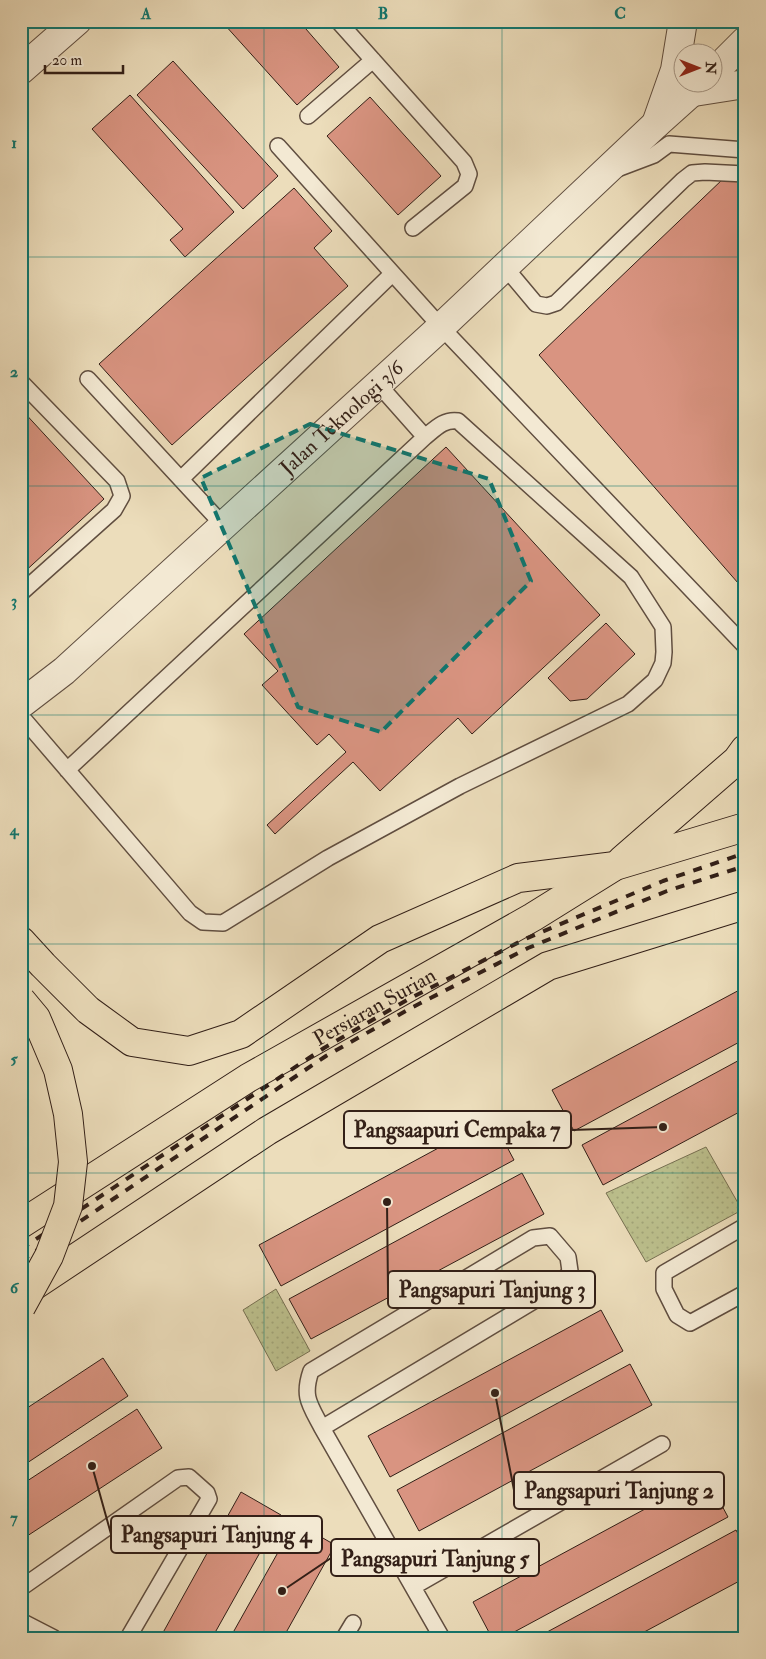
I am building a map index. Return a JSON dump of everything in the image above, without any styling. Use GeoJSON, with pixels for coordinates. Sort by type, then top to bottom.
{"type":"FeatureCollection","features":[{"type":"Feature","properties":{"kind":"main road"},"geometry":{"type":"LineString","coordinates":[[21,941],[88,1010],[132,1042],[189,1052],[241,1034],[380,939],[518,878],[615,866],[738,760],[745,749]]}},
{"type":"Feature","properties":{"kind":"main road","name":"Persiaran Surian"},"geometry":{"type":"LineString","coordinates":[[21,1224],[248,1078],[533,917],[615,866],[745,828]]}},
{"type":"Feature","properties":{"kind":"main road"},"geometry":{"type":"LineString","coordinates":[[21,1294],[268,1131],[548,966],[745,905]]}},
{"type":"Feature","properties":{"kind":"main road"},"geometry":{"type":"LineString","coordinates":[[21,1000],[36,1018],[58,1070],[68,1114],[73,1162],[68,1206],[49,1256],[21,1307]]}},
{"type":"Feature","properties":{"kind":"street"},"geometry":{"type":"LineString","coordinates":[[21,70],[77,21]]}},
{"type":"Feature","properties":{"kind":"street","name":"Jalan Teknologi 3/6"},"geometry":{"type":"LineString","coordinates":[[655,125],[675,70],[683,21]]}},
{"type":"Feature","properties":{"kind":"street"},"geometry":{"type":"LineString","coordinates":[[724,62],[745,41]]}},
{"type":"Feature","properties":{"kind":"street","name":"Jalan Teknologi 3/6"},"geometry":{"type":"LineString","coordinates":[[724,85],[745,84]]}},
{"type":"Feature","properties":{"kind":"street","name":"Jalan Teknologi 3/6"},"geometry":{"type":"LineString","coordinates":[[21,704],[64,671],[224,526],[441,327],[692,92]]}},
{"type":"Feature","properties":{"kind":"lane"},"geometry":{"type":"LineString","coordinates":[[338,21],[464,162],[469,174],[465,186],[413,228]]}},
{"type":"Feature","properties":{"kind":"lane"},"geometry":{"type":"LineString","coordinates":[[308,116],[373,60]]}},
{"type":"Feature","properties":{"kind":"lane"},"geometry":{"type":"LineString","coordinates":[[604,174],[654,155],[669,144],[745,150]]}},
{"type":"Feature","properties":{"kind":"lane"},"geometry":{"type":"LineString","coordinates":[[278,146],[441,327],[745,646]]}},
{"type":"Feature","properties":{"kind":"lane"},"geometry":{"type":"LineString","coordinates":[[505,267],[536,304],[547,306],[556,304],[676,187],[692,174],[706,172],[745,174]]}},
{"type":"Feature","properties":{"kind":"lane"},"geometry":{"type":"LineString","coordinates":[[181,479],[392,274]]}},
{"type":"Feature","properties":{"kind":"lane"},"geometry":{"type":"LineString","coordinates":[[88,379],[224,526]]}},
{"type":"Feature","properties":{"kind":"lane"},"geometry":{"type":"LineString","coordinates":[[21,382],[117,481],[122,496],[114,510],[21,593]]}},
{"type":"Feature","properties":{"kind":"lane"},"geometry":{"type":"LineString","coordinates":[[378,384],[425,436]]}},
{"type":"Feature","properties":{"kind":"lane"},"geometry":{"type":"LineString","coordinates":[[21,716],[67,770],[190,913],[203,922],[223,923],[328,858],[460,786],[628,704],[655,680],[663,663],[663,628],[631,577],[458,421],[451,420],[443,422],[425,436],[67,770]]}},
{"type":"Feature","properties":{"kind":"lane"},"geometry":{"type":"LineString","coordinates":[[745,1226],[664,1273],[664,1289],[677,1315],[690,1323],[745,1293]]}},
{"type":"Feature","properties":{"kind":"lane"},"geometry":{"type":"LineString","coordinates":[[322,1428],[562,1284],[570,1271],[568,1257],[550,1236],[533,1238],[311,1371],[306,1385],[308,1402],[322,1428],[442,1638]]}},
{"type":"Feature","properties":{"kind":"lane"},"geometry":{"type":"LineString","coordinates":[[413,1587],[662,1444]]}},
{"type":"Feature","properties":{"kind":"lane"},"geometry":{"type":"LineString","coordinates":[[21,1588],[178,1478],[189,1477],[207,1493],[209,1499],[128,1638]]}},
{"type":"Feature","properties":{"kind":"lane"},"geometry":{"type":"LineString","coordinates":[[21,1621],[54,1638]]}},
{"type":"Feature","properties":{"kind":"lane"},"geometry":{"type":"LineString","coordinates":[[344,1638],[353,1624]]}},
{"type":"Feature","properties":{"kind":"highlighted area"},"geometry":{"type":"Polygon","coordinates":[[[310,424],[489,479],[531,581],[381,732],[298,707],[201,478],[310,424]]]}},
{"type":"Feature","properties":{"kind":"green space"},"geometry":{"type":"Polygon","coordinates":[[[706,1147],[742,1210],[646,1262],[606,1193],[706,1147]]]}},
{"type":"Feature","properties":{"kind":"green space"},"geometry":{"type":"Polygon","coordinates":[[[276,1289],[310,1351],[276,1371],[243,1310],[276,1289]]]}},
{"type":"Feature","properties":{"kind":"building"},"geometry":{"type":"Polygon","coordinates":[[[227,21],[299,21],[339,67],[297,105],[224,24],[227,21]]]}},
{"type":"Feature","properties":{"kind":"building"},"geometry":{"type":"Polygon","coordinates":[[[173,61],[278,176],[243,209],[137,95],[173,61]]]}},
{"type":"Feature","properties":{"kind":"building"},"geometry":{"type":"Polygon","coordinates":[[[130,95],[234,212],[185,257],[170,240],[183,229],[92,129],[130,95]]]}},
{"type":"Feature","properties":{"kind":"building"},"geometry":{"type":"Polygon","coordinates":[[[370,97],[441,176],[398,215],[327,136],[370,97]]]}},
{"type":"Feature","properties":{"kind":"building"},"geometry":{"type":"Polygon","coordinates":[[[724,178],[745,180],[745,591],[539,355],[724,178]]]}},
{"type":"Feature","properties":{"kind":"building"},"geometry":{"type":"Polygon","coordinates":[[[294,188],[332,231],[314,248],[348,286],[172,445],[99,364],[294,188]]]}},
{"type":"Feature","properties":{"kind":"building"},"geometry":{"type":"Polygon","coordinates":[[[21,409],[104,499],[21,575],[21,409]]]}},
{"type":"Feature","properties":{"kind":"building"},"geometry":{"type":"Polygon","coordinates":[[[446,447],[600,615],[472,734],[458,718],[380,791],[353,762],[275,834],[267,825],[346,752],[329,734],[317,745],[262,685],[278,671],[244,634],[446,447]]]}},
{"type":"Feature","properties":{"kind":"building"},"geometry":{"type":"Polygon","coordinates":[[[606,623],[635,654],[587,699],[570,701],[548,678],[606,623]]]}},
{"type":"Feature","properties":{"kind":"building"},"geometry":{"type":"Polygon","coordinates":[[[745,987],[745,1039],[574,1131],[552,1090],[745,987]]]}},
{"type":"Feature","properties":{"kind":"building"},"geometry":{"type":"Polygon","coordinates":[[[745,1057],[745,1109],[603,1185],[582,1145],[745,1057]]]}},
{"type":"Feature","properties":{"kind":"building"},"geometry":{"type":"Polygon","coordinates":[[[492,1119],[514,1160],[281,1286],[259,1245],[492,1119]]]}},
{"type":"Feature","properties":{"kind":"building"},"geometry":{"type":"Polygon","coordinates":[[[522,1173],[544,1214],[311,1339],[289,1299],[522,1173]]]}},
{"type":"Feature","properties":{"kind":"building"},"geometry":{"type":"Polygon","coordinates":[[[601,1310],[623,1351],[390,1477],[368,1436],[601,1310]]]}},
{"type":"Feature","properties":{"kind":"building"},"geometry":{"type":"Polygon","coordinates":[[[103,1358],[128,1396],[21,1467],[21,1412],[103,1358]]]}},
{"type":"Feature","properties":{"kind":"building"},"geometry":{"type":"Polygon","coordinates":[[[630,1364],[652,1405],[419,1531],[397,1490],[630,1364]]]}},
{"type":"Feature","properties":{"kind":"building"},"geometry":{"type":"Polygon","coordinates":[[[137,1409],[162,1448],[21,1540],[21,1485],[137,1409]]]}},
{"type":"Feature","properties":{"kind":"building"},"geometry":{"type":"Polygon","coordinates":[[[706,1476],[728,1517],[503,1638],[492,1638],[473,1602],[706,1476]]]}},
{"type":"Feature","properties":{"kind":"building"},"geometry":{"type":"Polygon","coordinates":[[[241,1492],[281,1515],[212,1638],[160,1638],[241,1492]]]}},
{"type":"Feature","properties":{"kind":"building"},"geometry":{"type":"Polygon","coordinates":[[[295,1522],[335,1545],[283,1638],[230,1638],[295,1522]]]}},
{"type":"Feature","properties":{"kind":"building"},"geometry":{"type":"Polygon","coordinates":[[[736,1530],[745,1547],[745,1578],[633,1638],[536,1638],[736,1530]]]}},
{"type":"Feature","properties":{"kind":"railway"},"geometry":{"type":"LineString","coordinates":[[21,1249],[324,1048],[407,1000],[525,939],[663,881],[745,853]]}},
{"type":"Feature","properties":{"kind":"railway"},"geometry":{"type":"LineString","coordinates":[[21,1261],[326,1056],[411,1008],[528,948],[667,891],[745,866]]}},
{"type":"Feature","properties":{"kind":"place","name":"Pangsaapuri Cempaka 7"},"geometry":{"type":"Point","coordinates":[663,1127]}},
{"type":"Feature","properties":{"kind":"place","name":"Pangsapuri Tanjung 3"},"geometry":{"type":"Point","coordinates":[387,1202]}},
{"type":"Feature","properties":{"kind":"place","name":"Pangsapuri Tanjung 2"},"geometry":{"type":"Point","coordinates":[495,1393]}},
{"type":"Feature","properties":{"kind":"place","name":"Pangsapuri Tanjung 4"},"geometry":{"type":"Point","coordinates":[92,1466]}},
{"type":"Feature","properties":{"kind":"place","name":"Pangsapuri Tanjung 5"},"geometry":{"type":"Point","coordinates":[282,1591]}}]}
